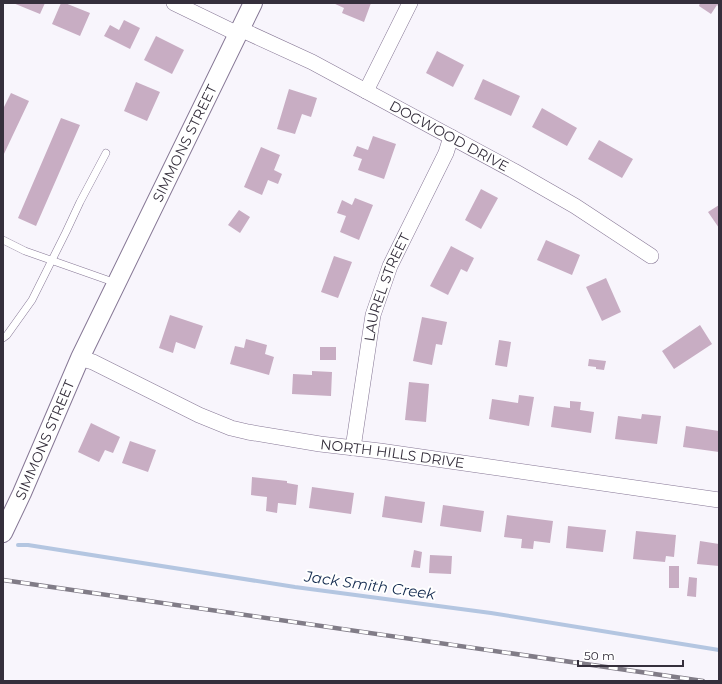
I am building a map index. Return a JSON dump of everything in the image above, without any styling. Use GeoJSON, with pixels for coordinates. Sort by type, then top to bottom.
{"type":"FeatureCollection","features":[{"type":"Feature","properties":{"kind":"street","name":"DOGWOOD DRIVE"},"geometry":{"type":"LineString","coordinates":[[174,3],[312,62],[575,206],[651,256]]}},
{"type":"Feature","properties":{"kind":"street","name":"SIMMONS STREET"},"geometry":{"type":"LineString","coordinates":[[3,533],[22,493],[80,358],[253,3]]}},
{"type":"Feature","properties":{"kind":"street"},"geometry":{"type":"LineString","coordinates":[[366,92],[410,3]]}},
{"type":"Feature","properties":{"kind":"street","name":"LAUREL STREET"},"geometry":{"type":"LineString","coordinates":[[353,448],[374,315],[390,266],[446,152],[451,137]]}},
{"type":"Feature","properties":{"kind":"street","name":"NORTH HILLS DRIVE"},"geometry":{"type":"LineString","coordinates":[[80,358],[93,362],[199,415],[231,428],[248,432],[301,441],[719,500]]}},
{"type":"Feature","properties":{"kind":"lane"},"geometry":{"type":"LineString","coordinates":[[3,338],[32,300],[106,153]]}},
{"type":"Feature","properties":{"kind":"lane"},"geometry":{"type":"LineString","coordinates":[[3,240],[25,251],[116,283]]}},
{"type":"Feature","properties":{"kind":"building"},"geometry":{"type":"Polygon","coordinates":[[[13,3],[45,3],[40,14],[13,3]]]}},
{"type":"Feature","properties":{"kind":"building"},"geometry":{"type":"Polygon","coordinates":[[[61,3],[65,3],[90,13],[80,36],[52,24],[61,3]]]}},
{"type":"Feature","properties":{"kind":"building"},"geometry":{"type":"Polygon","coordinates":[[[333,3],[371,3],[364,22],[342,13],[344,8],[333,3]]]}},
{"type":"Feature","properties":{"kind":"building"},"geometry":{"type":"Polygon","coordinates":[[[700,3],[719,3],[719,7],[717,5],[711,14],[699,6],[700,3]]]}},
{"type":"Feature","properties":{"kind":"building"},"geometry":{"type":"Polygon","coordinates":[[[124,20],[140,28],[130,49],[104,36],[110,25],[119,30],[124,20]]]}},
{"type":"Feature","properties":{"kind":"building"},"geometry":{"type":"Polygon","coordinates":[[[156,36],[184,50],[172,74],[144,60],[156,36]]]}},
{"type":"Feature","properties":{"kind":"building"},"geometry":{"type":"Polygon","coordinates":[[[437,51],[464,65],[453,87],[426,73],[437,51]]]}},
{"type":"Feature","properties":{"kind":"building"},"geometry":{"type":"Polygon","coordinates":[[[483,79],[520,96],[511,116],[474,99],[483,79]]]}},
{"type":"Feature","properties":{"kind":"building"},"geometry":{"type":"Polygon","coordinates":[[[136,82],[160,92],[147,121],[124,111],[136,82]]]}},
{"type":"Feature","properties":{"kind":"building"},"geometry":{"type":"Polygon","coordinates":[[[289,89],[317,98],[311,117],[302,114],[295,134],[277,129],[289,89]]]}},
{"type":"Feature","properties":{"kind":"building"},"geometry":{"type":"Polygon","coordinates":[[[11,93],[29,101],[3,156],[3,109],[11,93]]]}},
{"type":"Feature","properties":{"kind":"building"},"geometry":{"type":"Polygon","coordinates":[[[542,108],[577,128],[567,146],[532,127],[542,108]]]}},
{"type":"Feature","properties":{"kind":"building"},"geometry":{"type":"Polygon","coordinates":[[[61,118],[80,125],[36,226],[18,218],[61,118]]]}},
{"type":"Feature","properties":{"kind":"building"},"geometry":{"type":"Polygon","coordinates":[[[373,136],[396,144],[384,179],[358,170],[362,159],[353,156],[357,146],[368,150],[373,136]]]}},
{"type":"Feature","properties":{"kind":"building"},"geometry":{"type":"Polygon","coordinates":[[[599,140],[633,159],[622,178],[588,159],[599,140]]]}},
{"type":"Feature","properties":{"kind":"building"},"geometry":{"type":"Polygon","coordinates":[[[261,147],[280,155],[274,170],[282,174],[278,184],[268,180],[262,195],[244,187],[261,147]]]}},
{"type":"Feature","properties":{"kind":"building"},"geometry":{"type":"Polygon","coordinates":[[[481,189],[498,198],[481,229],[465,220],[481,189]]]}},
{"type":"Feature","properties":{"kind":"building"},"geometry":{"type":"Polygon","coordinates":[[[355,198],[373,205],[359,240],[340,232],[346,216],[337,213],[342,200],[352,205],[355,198]]]}},
{"type":"Feature","properties":{"kind":"building"},"geometry":{"type":"Polygon","coordinates":[[[719,205],[719,228],[708,212],[719,205]]]}},
{"type":"Feature","properties":{"kind":"building"},"geometry":{"type":"Polygon","coordinates":[[[239,210],[250,217],[240,233],[228,225],[239,210]]]}},
{"type":"Feature","properties":{"kind":"building"},"geometry":{"type":"Polygon","coordinates":[[[546,240],[580,255],[572,275],[537,260],[546,240]]]}},
{"type":"Feature","properties":{"kind":"building"},"geometry":{"type":"Polygon","coordinates":[[[451,246],[474,258],[467,272],[461,269],[448,295],[430,286],[451,246]]]}},
{"type":"Feature","properties":{"kind":"building"},"geometry":{"type":"Polygon","coordinates":[[[334,256],[352,262],[338,298],[321,292],[334,256]]]}},
{"type":"Feature","properties":{"kind":"building"},"geometry":{"type":"Polygon","coordinates":[[[606,278],[621,312],[602,321],[586,287],[606,278]]]}},
{"type":"Feature","properties":{"kind":"building"},"geometry":{"type":"Polygon","coordinates":[[[170,315],[203,326],[195,349],[176,342],[173,353],[159,348],[170,315]]]}},
{"type":"Feature","properties":{"kind":"building"},"geometry":{"type":"Polygon","coordinates":[[[422,317],[447,322],[442,345],[436,344],[432,365],[413,361],[422,317]]]}},
{"type":"Feature","properties":{"kind":"building"},"geometry":{"type":"Polygon","coordinates":[[[700,325],[712,344],[674,369],[662,351],[700,325]]]}},
{"type":"Feature","properties":{"kind":"building"},"geometry":{"type":"Polygon","coordinates":[[[246,339],[267,345],[265,354],[274,357],[269,375],[230,364],[235,346],[244,348],[246,339]]]}},
{"type":"Feature","properties":{"kind":"building"},"geometry":{"type":"Polygon","coordinates":[[[499,340],[511,342],[507,367],[495,365],[499,340]]]}},
{"type":"Feature","properties":{"kind":"building"},"geometry":{"type":"Polygon","coordinates":[[[320,347],[336,347],[336,360],[320,360],[320,347]]]}},
{"type":"Feature","properties":{"kind":"building"},"geometry":{"type":"Polygon","coordinates":[[[589,359],[606,361],[604,370],[588,366],[589,359]]]}},
{"type":"Feature","properties":{"kind":"building"},"geometry":{"type":"Polygon","coordinates":[[[312,371],[332,372],[331,396],[292,394],[293,374],[312,375],[312,371]]]}},
{"type":"Feature","properties":{"kind":"building"},"geometry":{"type":"Polygon","coordinates":[[[409,382],[429,384],[426,422],[405,420],[409,382]]]}},
{"type":"Feature","properties":{"kind":"building"},"geometry":{"type":"Polygon","coordinates":[[[519,395],[534,397],[529,426],[489,419],[492,399],[518,403],[519,395]]]}},
{"type":"Feature","properties":{"kind":"building"},"geometry":{"type":"Polygon","coordinates":[[[570,401],[581,402],[580,410],[594,412],[591,433],[551,427],[554,406],[570,408],[570,401]]]}},
{"type":"Feature","properties":{"kind":"building"},"geometry":{"type":"Polygon","coordinates":[[[642,414],[661,416],[657,444],[615,439],[618,416],[641,419],[642,414]]]}},
{"type":"Feature","properties":{"kind":"building"},"geometry":{"type":"Polygon","coordinates":[[[91,423],[120,437],[113,453],[105,450],[99,462],[78,452],[91,423]]]}},
{"type":"Feature","properties":{"kind":"building"},"geometry":{"type":"Polygon","coordinates":[[[686,426],[719,431],[719,452],[683,447],[686,426]]]}},
{"type":"Feature","properties":{"kind":"building"},"geometry":{"type":"Polygon","coordinates":[[[130,441],[156,450],[148,472],[122,463],[130,441]]]}},
{"type":"Feature","properties":{"kind":"building"},"geometry":{"type":"Polygon","coordinates":[[[252,477],[287,481],[287,483],[298,485],[296,505],[278,503],[277,513],[266,511],[267,497],[251,495],[252,477]]]}},
{"type":"Feature","properties":{"kind":"building"},"geometry":{"type":"Polygon","coordinates":[[[312,487],[354,493],[351,514],[309,508],[312,487]]]}},
{"type":"Feature","properties":{"kind":"building"},"geometry":{"type":"Polygon","coordinates":[[[385,496],[425,502],[422,523],[382,517],[385,496]]]}},
{"type":"Feature","properties":{"kind":"building"},"geometry":{"type":"Polygon","coordinates":[[[443,505],[484,511],[481,532],[440,526],[443,505]]]}},
{"type":"Feature","properties":{"kind":"building"},"geometry":{"type":"Polygon","coordinates":[[[507,515],[553,521],[550,543],[534,541],[533,549],[521,548],[522,539],[504,537],[507,515]]]}},
{"type":"Feature","properties":{"kind":"building"},"geometry":{"type":"Polygon","coordinates":[[[568,526],[606,530],[603,552],[566,548],[568,526]]]}},
{"type":"Feature","properties":{"kind":"building"},"geometry":{"type":"Polygon","coordinates":[[[636,531],[676,535],[674,557],[666,556],[665,562],[633,559],[636,531]]]}},
{"type":"Feature","properties":{"kind":"building"},"geometry":{"type":"Polygon","coordinates":[[[700,541],[719,544],[719,566],[697,564],[700,541]]]}},
{"type":"Feature","properties":{"kind":"building"},"geometry":{"type":"Polygon","coordinates":[[[414,550],[422,552],[420,568],[411,567],[414,550]]]}},
{"type":"Feature","properties":{"kind":"building"},"geometry":{"type":"Polygon","coordinates":[[[430,555],[452,556],[451,574],[429,573],[430,555]]]}},
{"type":"Feature","properties":{"kind":"building"},"geometry":{"type":"Polygon","coordinates":[[[669,566],[679,566],[679,588],[669,588],[669,566]]]}},
{"type":"Feature","properties":{"kind":"building"},"geometry":{"type":"Polygon","coordinates":[[[689,577],[697,578],[696,597],[687,596],[689,577]]]}},
{"type":"Feature","properties":{"kind":"waterway","name":"Jack Smith Creek"},"geometry":{"type":"LineString","coordinates":[[18,545],[28,545],[295,587],[491,613],[719,650]]}},
{"type":"Feature","properties":{"kind":"railway"},"geometry":{"type":"LineString","coordinates":[[3,580],[703,681]]}}]}
